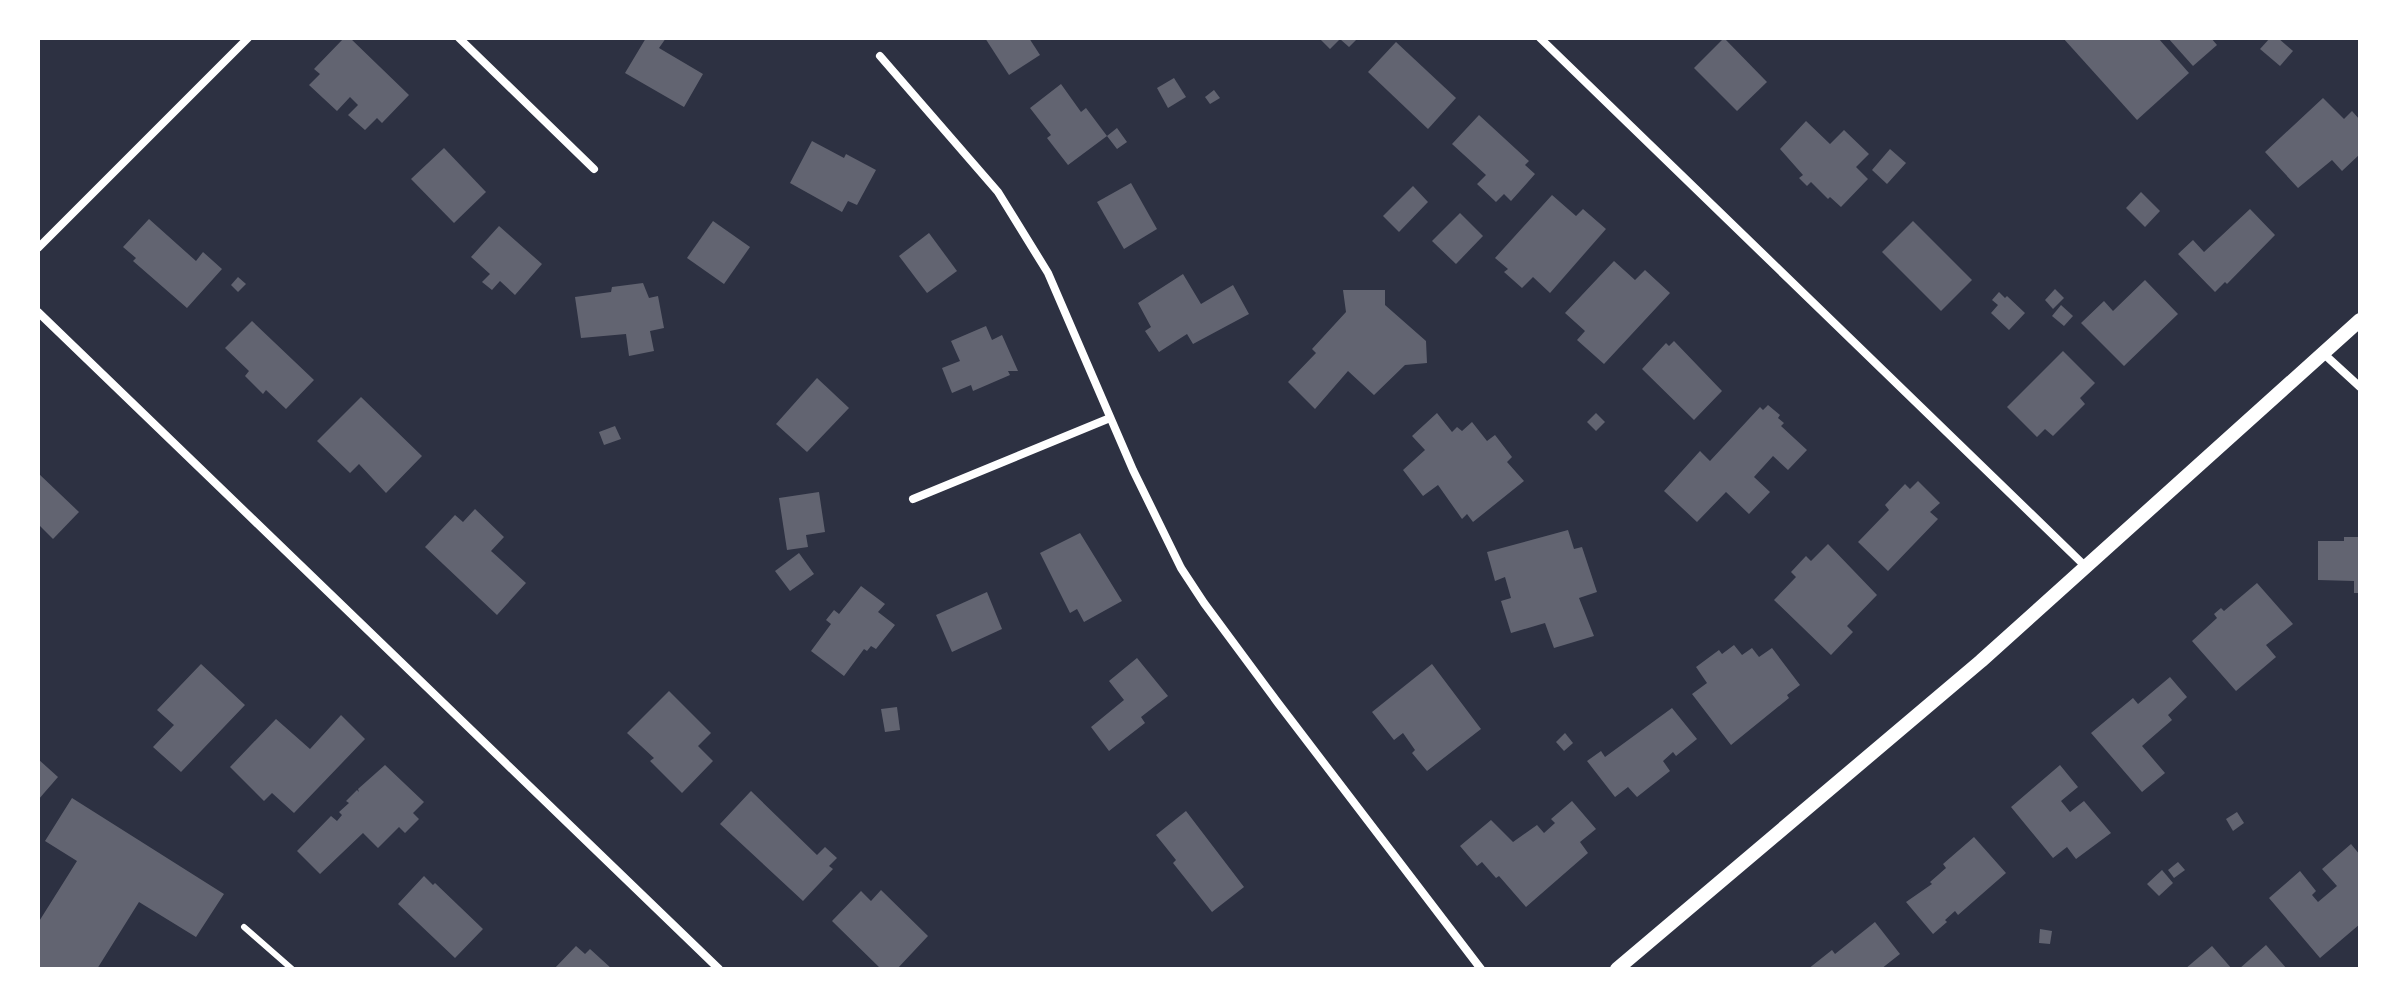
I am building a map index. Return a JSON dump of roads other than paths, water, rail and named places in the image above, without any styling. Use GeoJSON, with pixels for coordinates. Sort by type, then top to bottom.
{"type":"FeatureCollection","features":[{"type":"Feature","properties":{"kind":"street"},"geometry":{"type":"LineString","coordinates":[[38,248],[248,38]]}},
{"type":"Feature","properties":{"kind":"street"},"geometry":{"type":"LineString","coordinates":[[459,38],[594,169]]}},
{"type":"Feature","properties":{"kind":"street"},"geometry":{"type":"LineString","coordinates":[[1540,38],[2085,566]]}},
{"type":"Feature","properties":{"kind":"street"},"geometry":{"type":"LineString","coordinates":[[880,56],[998,192],[1028,238],[1048,273],[1158,523],[1204,603],[1481,969]]}},
{"type":"Feature","properties":{"kind":"street"},"geometry":{"type":"LineString","coordinates":[[38,312],[719,969]]}},
{"type":"Feature","properties":{"kind":"street"},"geometry":{"type":"LineString","coordinates":[[1617,969],[1981,661],[2360,320]]}},
{"type":"Feature","properties":{"kind":"street"},"geometry":{"type":"LineString","coordinates":[[2324,354],[2360,387]]}},
{"type":"Feature","properties":{"kind":"street"},"geometry":{"type":"LineString","coordinates":[[913,499],[1110,418]]}},
{"type":"Feature","properties":{"kind":"lane"},"geometry":{"type":"LineString","coordinates":[[244,927],[292,969]]}}]}
